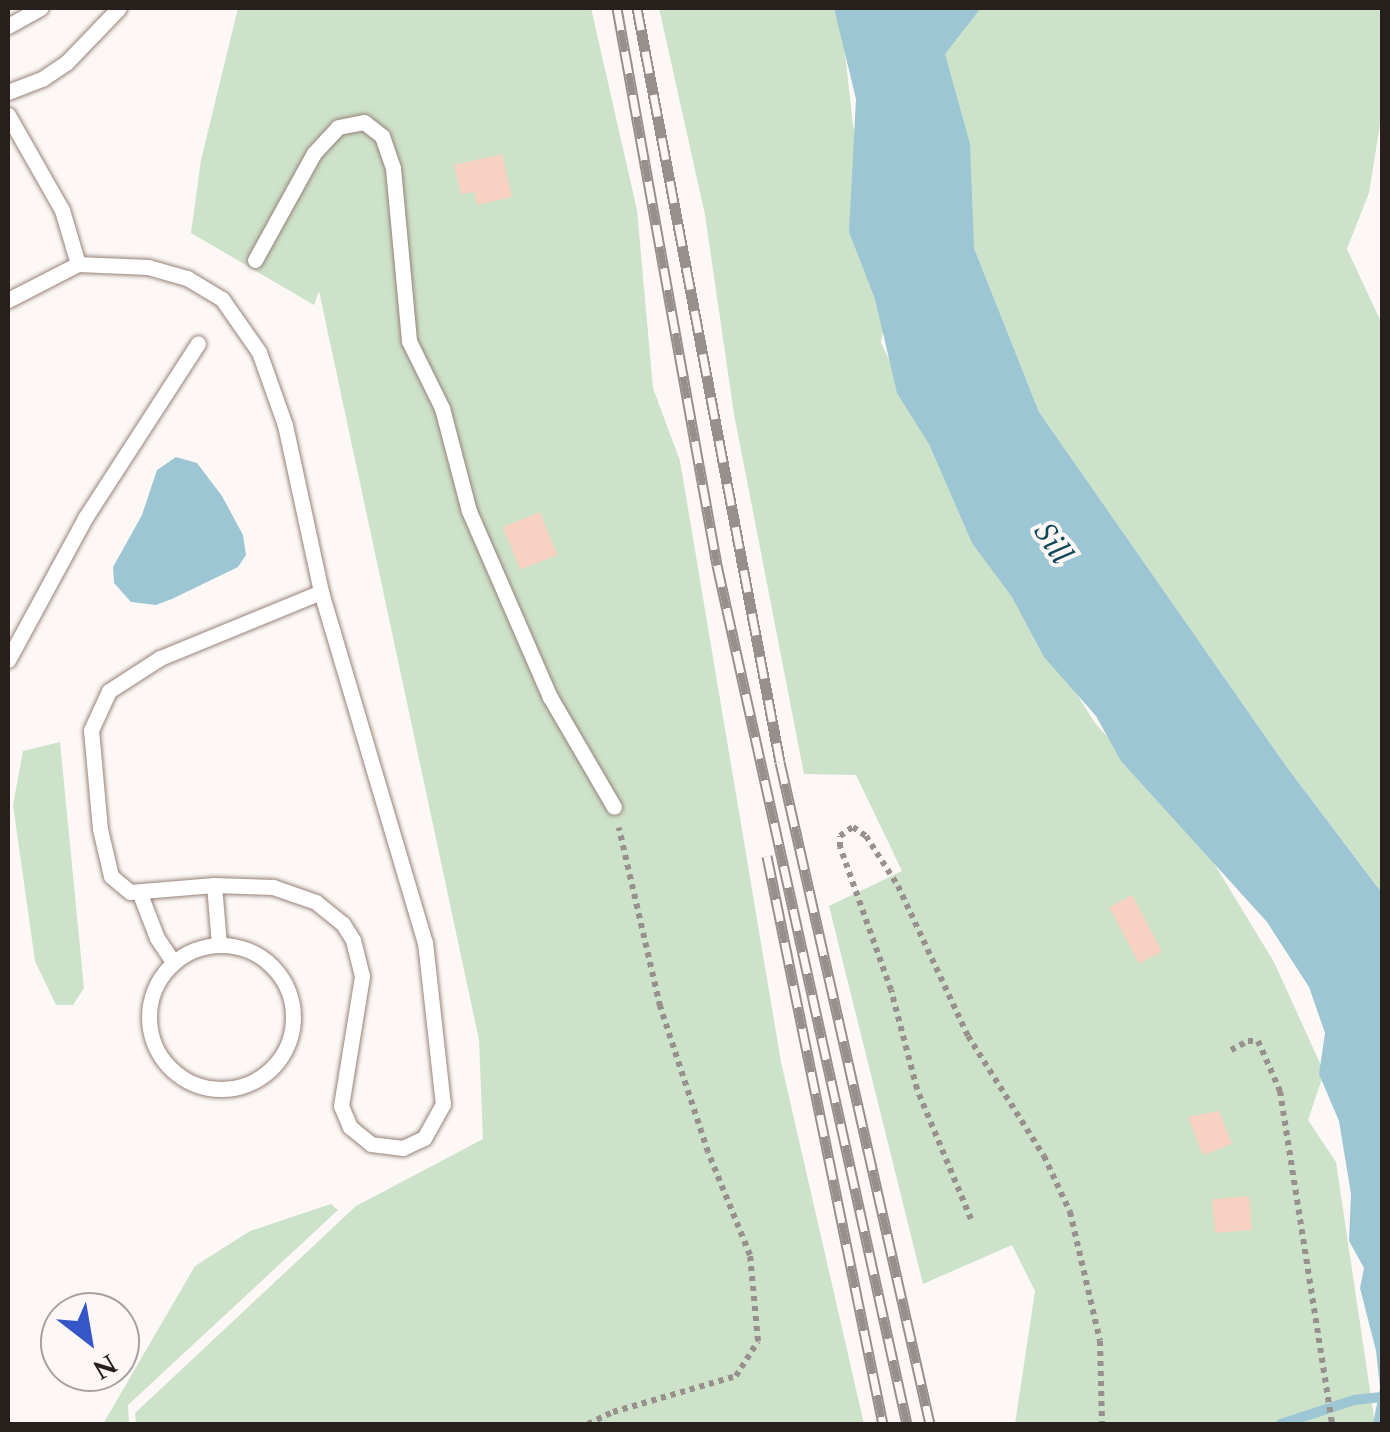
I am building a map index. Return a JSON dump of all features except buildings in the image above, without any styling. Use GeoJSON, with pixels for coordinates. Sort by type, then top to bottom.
{"type":"FeatureCollection","features":[{"type":"Feature","properties":{"kind":"lane"},"geometry":{"type":"LineString","coordinates":[[8,26],[40,8]]}},
{"type":"Feature","properties":{"kind":"lane"},"geometry":{"type":"LineString","coordinates":[[8,92],[42,79],[66,63],[119,8]]}},
{"type":"Feature","properties":{"kind":"lane"},"geometry":{"type":"LineString","coordinates":[[8,115],[62,210],[78,264]]}},
{"type":"Feature","properties":{"kind":"lane"},"geometry":{"type":"LineString","coordinates":[[255,260],[314,154],[338,128],[364,122],[382,136],[392,168],[410,341],[442,408],[469,511],[550,697],[614,807]]}},
{"type":"Feature","properties":{"kind":"lane"},"geometry":{"type":"LineString","coordinates":[[8,300],[78,264],[148,267],[188,278],[222,299],[241,320],[276,393],[321,592],[425,942],[442,1104],[424,1138],[403,1148],[382,1147],[361,1138],[345,1118],[340,1094],[362,976],[353,940],[330,911],[295,892],[249,884],[140,894],[119,885],[106,862],[91,744],[100,704],[140,668],[321,592]]}},
{"type":"Feature","properties":{"kind":"lane"},"geometry":{"type":"LineString","coordinates":[[8,660],[85,518],[198,342]]}},
{"type":"Feature","properties":{"kind":"lane"},"geometry":{"type":"LineString","coordinates":[[214,885],[220,944]]}},
{"type":"Feature","properties":{"kind":"lane"},"geometry":{"type":"LineString","coordinates":[[140,894],[157,938],[173,962]]}},
{"type":"Feature","properties":{"kind":"lane"},"geometry":{"type":"LineString","coordinates":[[220,944],[262,956],[279,972],[290,993],[294,1015],[281,1058],[265,1075],[245,1086],[222,1089],[198,1086],[176,1073],[159,1054],[150,1031],[149,1006],[157,982],[173,962],[195,949],[220,944]]}},
{"type":"Feature","properties":{"kind":"path"},"geometry":{"type":"LineString","coordinates":[[588,1424],[614,1412],[736,1376],[758,1341],[750,1256],[708,1152],[660,1006],[614,807]]}},
{"type":"Feature","properties":{"kind":"path"},"geometry":{"type":"LineString","coordinates":[[972,1219],[903,1049],[891,990],[840,847],[840,836],[846,830],[858,828],[883,858],[968,1036],[1044,1156],[1070,1212],[1100,1341],[1102,1424]]}},
{"type":"Feature","properties":{"kind":"path"},"geometry":{"type":"LineString","coordinates":[[1232,1050],[1248,1040],[1258,1041],[1280,1090],[1332,1424]]}},
{"type":"Feature","properties":{"kind":"green space"},"geometry":{"type":"Polygon","coordinates":[[[238,8],[591,8],[637,210],[653,388],[680,461],[781,1062],[864,1424],[136,1424],[135,1413],[356,1206],[483,1139],[479,1040],[319,291],[314,305],[191,233],[201,160],[238,8]]]}},
{"type":"Feature","properties":{"kind":"green space"},"geometry":{"type":"Polygon","coordinates":[[[659,8],[840,8],[853,125],[894,269],[881,343],[979,540],[1095,723],[1198,837],[1274,962],[1324,1072],[1308,1120],[1336,1162],[1375,1424],[1015,1424],[1035,1291],[1012,1245],[923,1284],[829,906],[902,871],[856,775],[804,774],[734,414],[705,215],[659,8]]]}},
{"type":"Feature","properties":{"kind":"green space"},"geometry":{"type":"Polygon","coordinates":[[[981,8],[1382,8],[1382,112],[1369,193],[1347,249],[1382,324],[1382,961],[1377,886],[1286,766],[1039,412],[974,248],[945,53],[981,8]]]}},
{"type":"Feature","properties":{"kind":"green space"},"geometry":{"type":"Polygon","coordinates":[[[60,742],[84,988],[73,1005],[56,1005],[35,961],[13,805],[23,751],[60,742]]]}},
{"type":"Feature","properties":{"kind":"green space"},"geometry":{"type":"Polygon","coordinates":[[[331,1204],[338,1210],[128,1405],[129,1424],[103,1424],[122,1392],[140,1392],[140,1360],[195,1266],[250,1231],[331,1204]]]}},
{"type":"Feature","properties":{"kind":"water","name":"Sill"},"geometry":{"type":"Polygon","coordinates":[[[834,8],[981,8],[945,54],[970,144],[974,248],[1039,412],[1286,766],[1382,893],[1382,1424],[1373,1424],[1380,1388],[1376,1351],[1360,1288],[1364,1268],[1349,1241],[1351,1194],[1339,1121],[1319,1074],[1325,1033],[1309,987],[1267,922],[1121,761],[1096,716],[1044,657],[1012,597],[972,543],[929,444],[897,393],[875,299],[849,232],[856,99],[834,8]]]}},
{"type":"Feature","properties":{"kind":"water"},"geometry":{"type":"Polygon","coordinates":[[[176,457],[197,463],[222,496],[243,535],[246,555],[238,567],[172,599],[156,605],[131,602],[114,583],[113,567],[142,515],[157,470],[176,457]]]}},
{"type":"Feature","properties":{"kind":"waterway"},"geometry":{"type":"LineString","coordinates":[[1281,1424],[1354,1400],[1382,1397]]}},
{"type":"Feature","properties":{"kind":"railway"},"geometry":{"type":"LineString","coordinates":[[617,8],[717,565],[907,1424]]}},
{"type":"Feature","properties":{"kind":"railway"},"geometry":{"type":"LineString","coordinates":[[637,8],[780,762],[930,1424]]}},
{"type":"Feature","properties":{"kind":"railway"},"geometry":{"type":"LineString","coordinates":[[767,856],[883,1424]]}}]}
